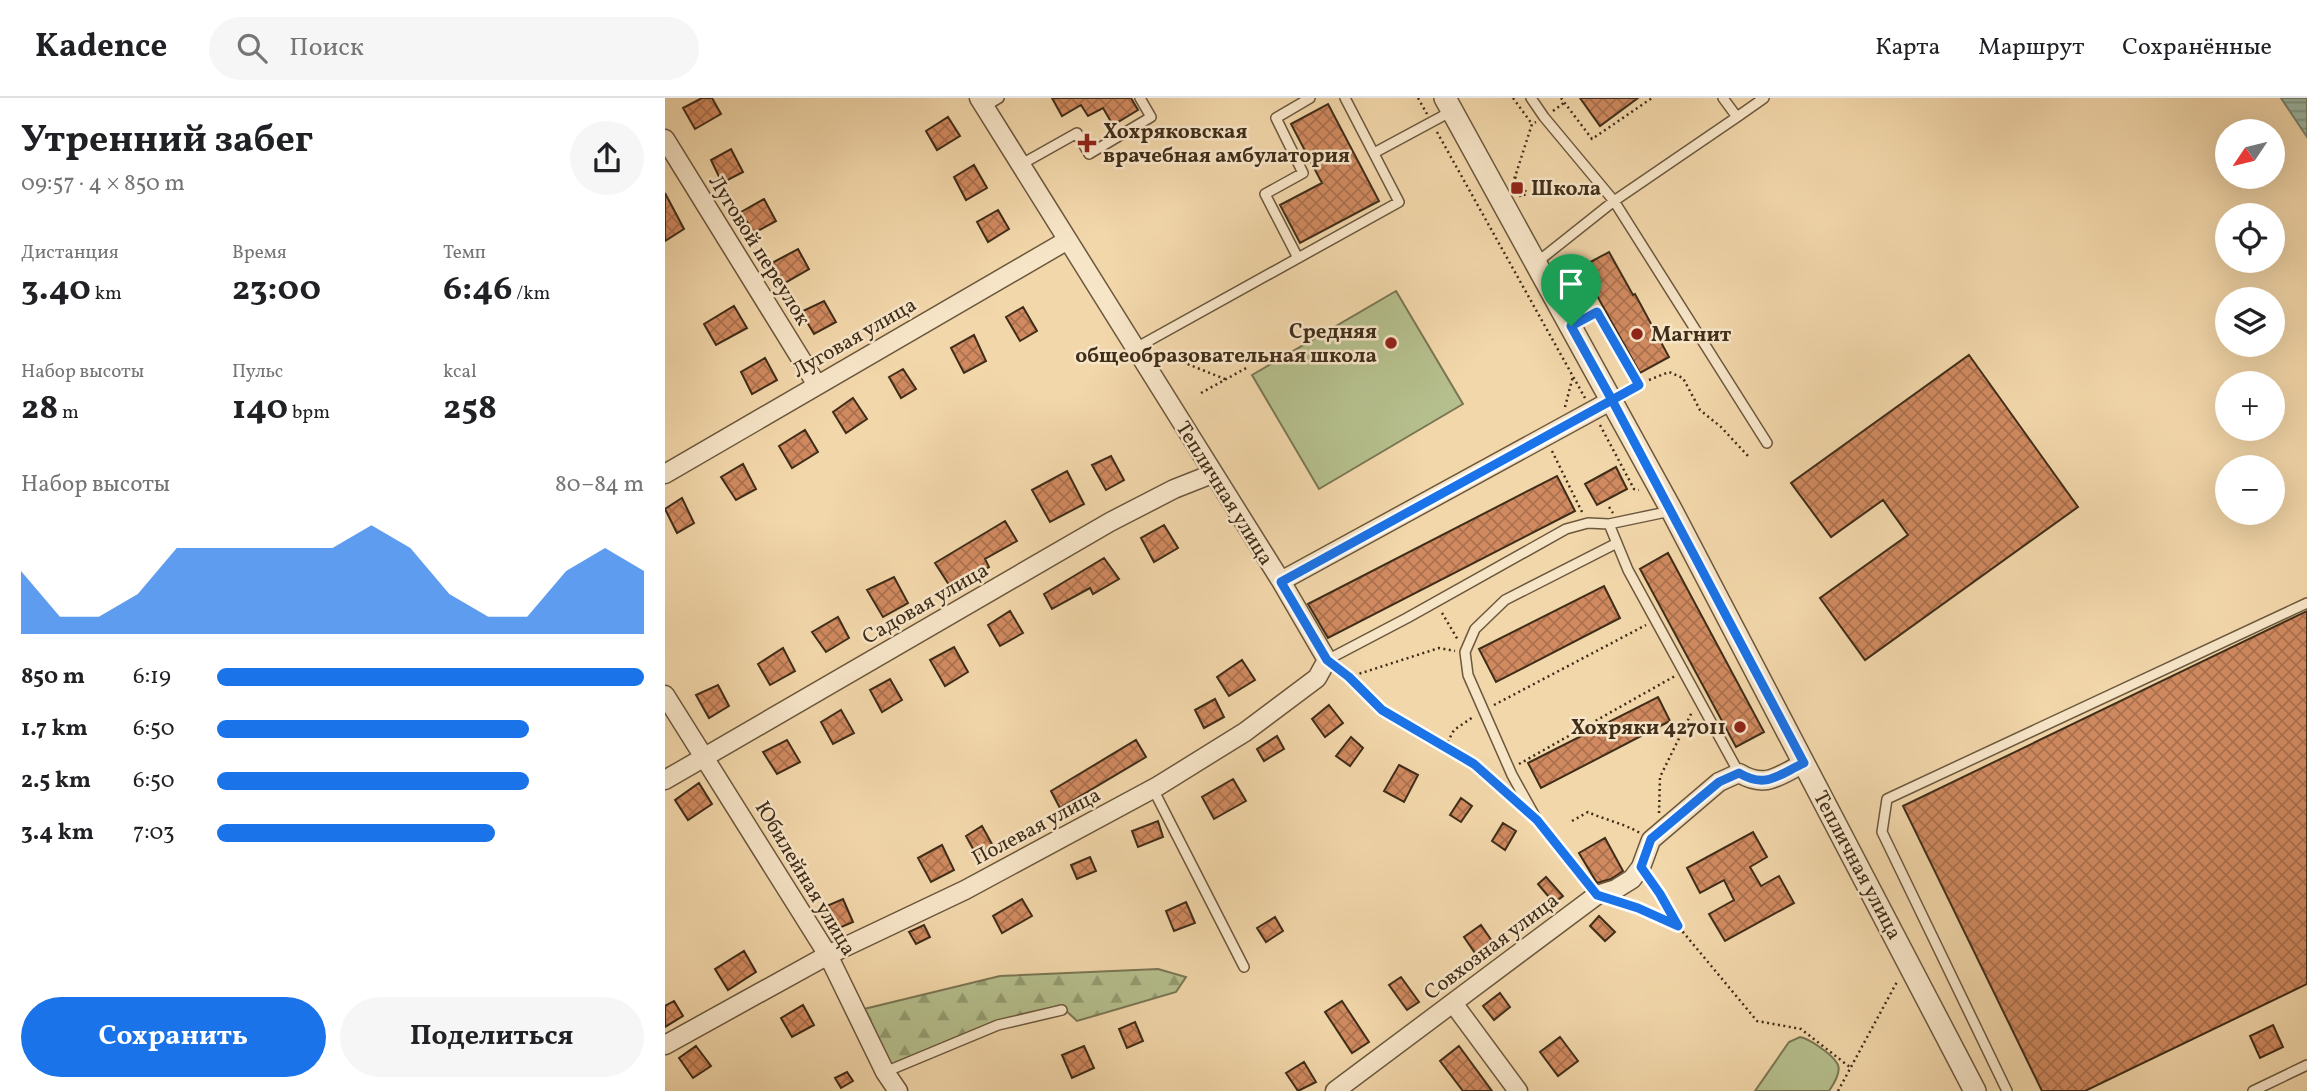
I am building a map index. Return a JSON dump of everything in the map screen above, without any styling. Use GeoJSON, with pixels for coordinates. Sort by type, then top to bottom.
{"type":"FeatureCollection","features":[{"type":"Feature","properties":{"kind":"street","name":"Тепличная улица"},"geometry":{"type":"LineString","coordinates":[[987,101],[1020,166],[1066,241],[1138,347],[1212,474],[1281,582],[1612,400],[1975,1091]]}},
{"type":"Feature","properties":{"kind":"street"},"geometry":{"type":"LineString","coordinates":[[1449,105],[1612,400]]}},
{"type":"Feature","properties":{"kind":"street","name":"Луговой переулок"},"geometry":{"type":"LineString","coordinates":[[665,139],[817,385]]}},
{"type":"Feature","properties":{"kind":"street","name":"Луговая улица"},"geometry":{"type":"LineString","coordinates":[[665,474],[1066,241]]}},
{"type":"Feature","properties":{"kind":"street","name":"Садовая улица"},"geometry":{"type":"LineString","coordinates":[[665,780],[1110,522],[1174,489],[1212,474]]}},
{"type":"Feature","properties":{"kind":"street"},"geometry":{"type":"LineString","coordinates":[[1281,582],[1327,660]]}},
{"type":"Feature","properties":{"kind":"street","name":"Полевая улица"},"geometry":{"type":"LineString","coordinates":[[665,1045],[828,955],[965,890],[1153,789],[1245,732],[1317,678],[1327,660]]}},
{"type":"Feature","properties":{"kind":"street","name":"Юбилейная улица"},"geometry":{"type":"LineString","coordinates":[[665,695],[828,955],[885,1072],[898,1091]]}},
{"type":"Feature","properties":{"kind":"street"},"geometry":{"type":"LineString","coordinates":[[1739,773],[1763,783],[1804,763]]}},
{"type":"Feature","properties":{"kind":"street","name":"Совхозная улица"},"geometry":{"type":"LineString","coordinates":[[1335,1091],[1597,895],[1616,889],[1632,879],[1641,867],[1655,837],[1719,782],[1739,773]]}},
{"type":"Feature","properties":{"kind":"street"},"geometry":{"type":"LineString","coordinates":[[1453,1003],[1518,1091]]}},
{"type":"Feature","properties":{"kind":"lane"},"geometry":{"type":"LineString","coordinates":[[1020,166],[1077,133],[1089,154],[1151,117],[1140,98]]}},
{"type":"Feature","properties":{"kind":"lane"},"geometry":{"type":"LineString","coordinates":[[1298,258],[1265,194],[1303,173],[1276,118],[1310,98]]}},
{"type":"Feature","properties":{"kind":"lane"},"geometry":{"type":"LineString","coordinates":[[1138,347],[1399,202],[1345,98]]}},
{"type":"Feature","properties":{"kind":"lane"},"geometry":{"type":"LineString","coordinates":[[1723,98],[1737,117]]}},
{"type":"Feature","properties":{"kind":"lane"},"geometry":{"type":"LineString","coordinates":[[1536,263],[1614,201],[1763,98]]}},
{"type":"Feature","properties":{"kind":"lane"},"geometry":{"type":"LineString","coordinates":[[1533,99],[1544,117],[1614,201],[1767,443]]}},
{"type":"Feature","properties":{"kind":"lane"},"geometry":{"type":"LineString","coordinates":[[1374,153],[1431,122],[1449,105]]}},
{"type":"Feature","properties":{"kind":"lane"},"geometry":{"type":"LineString","coordinates":[[1571,326],[1597,312],[1639,385],[1612,400]]}},
{"type":"Feature","properties":{"kind":"lane"},"geometry":{"type":"LineString","coordinates":[[1327,660],[1566,529],[1588,523],[1608,524],[1672,511]]}},
{"type":"Feature","properties":{"kind":"lane"},"geometry":{"type":"LineString","coordinates":[[1608,524],[1655,620],[1739,773]]}},
{"type":"Feature","properties":{"kind":"lane"},"geometry":{"type":"LineString","coordinates":[[1597,895],[1537,820],[1510,769],[1468,675],[1465,652],[1475,629],[1505,600],[1617,543]]}},
{"type":"Feature","properties":{"kind":"lane"},"geometry":{"type":"LineString","coordinates":[[2007,1091],[1882,832],[1887,799],[2307,603]]}},
{"type":"Feature","properties":{"kind":"lane"},"geometry":{"type":"LineString","coordinates":[[1153,789],[1244,967]]}},
{"type":"Feature","properties":{"kind":"lane"},"geometry":{"type":"LineString","coordinates":[[885,1072],[998,1026],[1062,1010]]}},
{"type":"Feature","properties":{"kind":"lane"},"geometry":{"type":"LineString","coordinates":[[2253,1091],[2307,1065]]}},
{"type":"Feature","properties":{"kind":"path"},"geometry":{"type":"LineString","coordinates":[[1418,98],[1634,489],[1644,491]]}},
{"type":"Feature","properties":{"kind":"path"},"geometry":{"type":"LineString","coordinates":[[1513,98],[1532,124]]}},
{"type":"Feature","properties":{"kind":"path"},"geometry":{"type":"LineString","coordinates":[[1561,98],[1592,139],[1652,98]]}},
{"type":"Feature","properties":{"kind":"path"},"geometry":{"type":"LineString","coordinates":[[1515,177],[1527,193],[1521,197],[1511,183],[1532,124],[1565,103]]}},
{"type":"Feature","properties":{"kind":"path"},"geometry":{"type":"LineString","coordinates":[[1138,347],[1225,379]]}},
{"type":"Feature","properties":{"kind":"path"},"geometry":{"type":"LineString","coordinates":[[1201,393],[1248,366]]}},
{"type":"Feature","properties":{"kind":"path"},"geometry":{"type":"LineString","coordinates":[[1639,385],[1669,372],[1683,378],[1700,410],[1721,427],[1748,456]]}},
{"type":"Feature","properties":{"kind":"path"},"geometry":{"type":"LineString","coordinates":[[1573,376],[1552,433],[1588,523]]}},
{"type":"Feature","properties":{"kind":"path"},"geometry":{"type":"LineString","coordinates":[[1435,602],[1465,652]]}},
{"type":"Feature","properties":{"kind":"path"},"geometry":{"type":"LineString","coordinates":[[1445,747],[1454,730],[1483,710],[1655,620]]}},
{"type":"Feature","properties":{"kind":"path"},"geometry":{"type":"LineString","coordinates":[[1349,677],[1439,648],[1465,652]]}},
{"type":"Feature","properties":{"kind":"path"},"geometry":{"type":"LineString","coordinates":[[1327,660],[1349,677],[1382,710],[1474,764],[1516,801]]}},
{"type":"Feature","properties":{"kind":"path"},"geometry":{"type":"LineString","coordinates":[[1510,769],[1684,671]]}},
{"type":"Feature","properties":{"kind":"path"},"geometry":{"type":"LineString","coordinates":[[1572,821],[1588,812],[1655,837],[1660,777],[1699,699]]}},
{"type":"Feature","properties":{"kind":"path"},"geometry":{"type":"LineString","coordinates":[[1641,867],[1678,926],[1757,1021],[1801,1029],[1851,1068]]}},
{"type":"Feature","properties":{"kind":"path"},"geometry":{"type":"LineString","coordinates":[[1597,895],[1638,908],[1678,926]]}},
{"type":"Feature","properties":{"kind":"path"},"geometry":{"type":"LineString","coordinates":[[1838,1091],[1900,978]]}},
{"type":"Feature","properties":{"kind":"green space"},"geometry":{"type":"Polygon","coordinates":[[[1396,291],[1463,404],[1319,489],[1252,375],[1396,291]]]}},
{"type":"Feature","properties":{"kind":"green space"},"geometry":{"type":"Polygon","coordinates":[[[1158,969],[1186,977],[1176,992],[1077,1021],[1060,1005],[994,1025],[889,1066],[864,1009],[1000,976],[1158,969]]]}},
{"type":"Feature","properties":{"kind":"green space"},"geometry":{"type":"Polygon","coordinates":[[[1800,1037],[1816,1044],[1837,1062],[1839,1072],[1829,1091],[1755,1091],[1789,1042],[1800,1037]]]}},
{"type":"Feature","properties":{"kind":"shaded area"},"geometry":{"type":"Polygon","coordinates":[[[2281,98],[2307,98],[2307,137],[2281,98]]]}},
{"type":"Feature","properties":{"kind":"building"},"geometry":{"type":"Polygon","coordinates":[[[702,98],[712,98],[721,114],[695,129],[683,108],[702,98]]]}},
{"type":"Feature","properties":{"kind":"building"},"geometry":{"type":"Polygon","coordinates":[[[1052,98],[1131,98],[1138,110],[1113,125],[1103,108],[1088,116],[1081,105],[1062,116],[1052,98]]]}},
{"type":"Feature","properties":{"kind":"building"},"geometry":{"type":"Polygon","coordinates":[[[1580,98],[1638,98],[1600,126],[1580,98]]]}},
{"type":"Feature","properties":{"kind":"building"},"geometry":{"type":"Polygon","coordinates":[[[1328,104],[1379,201],[1300,243],[1280,205],[1322,183],[1291,124],[1328,104]]]}},
{"type":"Feature","properties":{"kind":"building"},"geometry":{"type":"Polygon","coordinates":[[[948,117],[960,136],[937,150],[926,131],[948,117]]]}},
{"type":"Feature","properties":{"kind":"building"},"geometry":{"type":"Polygon","coordinates":[[[731,149],[743,172],[722,183],[711,160],[731,149]]]}},
{"type":"Feature","properties":{"kind":"building"},"geometry":{"type":"Polygon","coordinates":[[[974,165],[987,188],[966,200],[954,177],[974,165]]]}},
{"type":"Feature","properties":{"kind":"building"},"geometry":{"type":"Polygon","coordinates":[[[665,193],[684,229],[665,241],[665,193]]]}},
{"type":"Feature","properties":{"kind":"building"},"geometry":{"type":"Polygon","coordinates":[[[764,199],[776,221],[754,233],[741,212],[764,199]]]}},
{"type":"Feature","properties":{"kind":"building"},"geometry":{"type":"Polygon","coordinates":[[[998,210],[1009,229],[988,242],[977,222],[998,210]]]}},
{"type":"Feature","properties":{"kind":"building"},"geometry":{"type":"Polygon","coordinates":[[[798,249],[809,269],[783,284],[772,263],[798,249]]]}},
{"type":"Feature","properties":{"kind":"building"},"geometry":{"type":"Polygon","coordinates":[[[1609,252],[1669,357],[1640,373],[1581,267],[1609,252]]]}},
{"type":"Feature","properties":{"kind":"building"},"geometry":{"type":"Polygon","coordinates":[[[824,301],[836,322],[814,334],[801,312],[824,301]]]}},
{"type":"Feature","properties":{"kind":"building"},"geometry":{"type":"Polygon","coordinates":[[[734,306],[747,328],[716,345],[704,324],[734,306]]]}},
{"type":"Feature","properties":{"kind":"building"},"geometry":{"type":"Polygon","coordinates":[[[1023,307],[1037,331],[1020,341],[1006,317],[1023,307]]]}},
{"type":"Feature","properties":{"kind":"building"},"geometry":{"type":"Polygon","coordinates":[[[974,335],[986,361],[964,373],[951,348],[974,335]]]}},
{"type":"Feature","properties":{"kind":"building"},"geometry":{"type":"Polygon","coordinates":[[[1969,355],[2078,507],[1865,660],[1820,598],[1908,535],[1883,500],[1831,537],[1791,483],[1969,355]]]}},
{"type":"Feature","properties":{"kind":"building"},"geometry":{"type":"Polygon","coordinates":[[[765,358],[777,380],[752,394],[741,372],[765,358]]]}},
{"type":"Feature","properties":{"kind":"building"},"geometry":{"type":"Polygon","coordinates":[[[903,369],[916,389],[901,398],[889,377],[903,369]]]}},
{"type":"Feature","properties":{"kind":"building"},"geometry":{"type":"Polygon","coordinates":[[[853,398],[867,419],[846,433],[833,412],[853,398]]]}},
{"type":"Feature","properties":{"kind":"building"},"geometry":{"type":"Polygon","coordinates":[[[805,430],[818,452],[792,468],[779,446],[805,430]]]}},
{"type":"Feature","properties":{"kind":"building"},"geometry":{"type":"Polygon","coordinates":[[[1111,456],[1124,480],[1106,490],[1092,465],[1111,456]]]}},
{"type":"Feature","properties":{"kind":"building"},"geometry":{"type":"Polygon","coordinates":[[[743,464],[756,489],[736,500],[721,477],[743,464]]]}},
{"type":"Feature","properties":{"kind":"building"},"geometry":{"type":"Polygon","coordinates":[[[1616,467],[1627,489],[1597,505],[1585,484],[1616,467]]]}},
{"type":"Feature","properties":{"kind":"building"},"geometry":{"type":"Polygon","coordinates":[[[1067,471],[1084,504],[1050,522],[1032,490],[1067,471]]]}},
{"type":"Feature","properties":{"kind":"building"},"geometry":{"type":"Polygon","coordinates":[[[1557,476],[1575,511],[1328,638],[1308,604],[1557,476]]]}},
{"type":"Feature","properties":{"kind":"building"},"geometry":{"type":"Polygon","coordinates":[[[682,498],[694,523],[677,533],[665,509],[682,498]]]}},
{"type":"Feature","properties":{"kind":"building"},"geometry":{"type":"Polygon","coordinates":[[[1005,521],[1017,541],[985,559],[989,567],[951,588],[935,563],[1005,521]]]}},
{"type":"Feature","properties":{"kind":"building"},"geometry":{"type":"Polygon","coordinates":[[[1164,525],[1178,548],[1154,562],[1141,538],[1164,525]]]}},
{"type":"Feature","properties":{"kind":"building"},"geometry":{"type":"Polygon","coordinates":[[[1668,553],[1764,732],[1736,747],[1640,569],[1668,553]]]}},
{"type":"Feature","properties":{"kind":"building"},"geometry":{"type":"Polygon","coordinates":[[[1104,558],[1119,579],[1093,594],[1090,588],[1052,609],[1044,594],[1104,558]]]}},
{"type":"Feature","properties":{"kind":"building"},"geometry":{"type":"Polygon","coordinates":[[[894,577],[908,603],[883,617],[867,590],[894,577]]]}},
{"type":"Feature","properties":{"kind":"building"},"geometry":{"type":"Polygon","coordinates":[[[1604,586],[1620,618],[1496,682],[1479,649],[1604,586]]]}},
{"type":"Feature","properties":{"kind":"building"},"geometry":{"type":"Polygon","coordinates":[[[1010,611],[1023,633],[1000,646],[988,625],[1010,611]]]}},
{"type":"Feature","properties":{"kind":"building"},"geometry":{"type":"Polygon","coordinates":[[[2307,611],[2307,984],[2085,1091],[2042,1091],[1903,806],[2307,611]]]}},
{"type":"Feature","properties":{"kind":"building"},"geometry":{"type":"Polygon","coordinates":[[[838,617],[849,638],[826,652],[812,632],[838,617]]]}},
{"type":"Feature","properties":{"kind":"building"},"geometry":{"type":"Polygon","coordinates":[[[954,647],[968,672],[945,686],[930,660],[954,647]]]}},
{"type":"Feature","properties":{"kind":"building"},"geometry":{"type":"Polygon","coordinates":[[[783,648],[795,671],[770,685],[758,664],[783,648]]]}},
{"type":"Feature","properties":{"kind":"building"},"geometry":{"type":"Polygon","coordinates":[[[1242,660],[1255,680],[1229,696],[1217,677],[1242,660]]]}},
{"type":"Feature","properties":{"kind":"building"},"geometry":{"type":"Polygon","coordinates":[[[890,679],[902,700],[882,712],[870,690],[890,679]]]}},
{"type":"Feature","properties":{"kind":"building"},"geometry":{"type":"Polygon","coordinates":[[[718,685],[729,706],[709,718],[696,695],[718,685]]]}},
{"type":"Feature","properties":{"kind":"building"},"geometry":{"type":"Polygon","coordinates":[[[1658,697],[1670,721],[1541,788],[1528,763],[1658,697]]]}},
{"type":"Feature","properties":{"kind":"building"},"geometry":{"type":"Polygon","coordinates":[[[1215,699],[1224,717],[1204,728],[1195,710],[1215,699]]]}},
{"type":"Feature","properties":{"kind":"building"},"geometry":{"type":"Polygon","coordinates":[[[1329,705],[1343,723],[1325,737],[1312,719],[1329,705]]]}},
{"type":"Feature","properties":{"kind":"building"},"geometry":{"type":"Polygon","coordinates":[[[841,710],[854,733],[833,744],[821,722],[841,710]]]}},
{"type":"Feature","properties":{"kind":"building"},"geometry":{"type":"Polygon","coordinates":[[[1277,736],[1284,749],[1264,761],[1257,749],[1277,736]]]}},
{"type":"Feature","properties":{"kind":"building"},"geometry":{"type":"Polygon","coordinates":[[[1351,737],[1363,748],[1350,766],[1336,756],[1351,737]]]}},
{"type":"Feature","properties":{"kind":"building"},"geometry":{"type":"Polygon","coordinates":[[[787,740],[800,762],[777,774],[763,752],[787,740]]]}},
{"type":"Feature","properties":{"kind":"building"},"geometry":{"type":"Polygon","coordinates":[[[1136,740],[1146,757],[1060,808],[1051,791],[1136,740]]]}},
{"type":"Feature","properties":{"kind":"building"},"geometry":{"type":"Polygon","coordinates":[[[1399,765],[1418,775],[1404,802],[1384,791],[1399,765]]]}},
{"type":"Feature","properties":{"kind":"building"},"geometry":{"type":"Polygon","coordinates":[[[1233,779],[1246,801],[1214,819],[1202,797],[1233,779]]]}},
{"type":"Feature","properties":{"kind":"building"},"geometry":{"type":"Polygon","coordinates":[[[699,783],[712,804],[688,820],[675,800],[699,783]]]}},
{"type":"Feature","properties":{"kind":"building"},"geometry":{"type":"Polygon","coordinates":[[[1461,798],[1472,806],[1461,822],[1450,815],[1461,798]]]}},
{"type":"Feature","properties":{"kind":"building"},"geometry":{"type":"Polygon","coordinates":[[[1158,821],[1163,837],[1138,847],[1132,831],[1158,821]]]}},
{"type":"Feature","properties":{"kind":"building"},"geometry":{"type":"Polygon","coordinates":[[[1503,823],[1516,831],[1505,850],[1492,841],[1503,823]]]}},
{"type":"Feature","properties":{"kind":"building"},"geometry":{"type":"Polygon","coordinates":[[[982,826],[993,846],[977,856],[966,836],[982,826]]]}},
{"type":"Feature","properties":{"kind":"building"},"geometry":{"type":"Polygon","coordinates":[[[1753,832],[1767,857],[1750,867],[1761,886],[1779,876],[1794,903],[1725,941],[1709,914],[1734,900],[1724,880],[1700,893],[1687,868],[1753,832]]]}},
{"type":"Feature","properties":{"kind":"building"},"geometry":{"type":"Polygon","coordinates":[[[1605,838],[1623,871],[1611,879],[1597,883],[1579,853],[1605,838]]]}},
{"type":"Feature","properties":{"kind":"building"},"geometry":{"type":"Polygon","coordinates":[[[942,845],[954,870],[931,882],[918,858],[942,845]]]}},
{"type":"Feature","properties":{"kind":"building"},"geometry":{"type":"Polygon","coordinates":[[[1090,857],[1096,871],[1077,879],[1071,865],[1090,857]]]}},
{"type":"Feature","properties":{"kind":"building"},"geometry":{"type":"Polygon","coordinates":[[[1546,877],[1563,896],[1554,903],[1538,884],[1546,877]]]}},
{"type":"Feature","properties":{"kind":"building"},"geometry":{"type":"Polygon","coordinates":[[[843,899],[853,922],[832,931],[822,908],[843,899]]]}},
{"type":"Feature","properties":{"kind":"building"},"geometry":{"type":"Polygon","coordinates":[[[1022,899],[1032,916],[1002,933],[993,916],[1022,899]]]}},
{"type":"Feature","properties":{"kind":"building"},"geometry":{"type":"Polygon","coordinates":[[[1186,902],[1195,923],[1174,931],[1166,911],[1186,902]]]}},
{"type":"Feature","properties":{"kind":"building"},"geometry":{"type":"Polygon","coordinates":[[[1599,916],[1615,932],[1605,941],[1590,926],[1599,916]]]}},
{"type":"Feature","properties":{"kind":"building"},"geometry":{"type":"Polygon","coordinates":[[[1275,917],[1283,931],[1266,942],[1257,928],[1275,917]]]}},
{"type":"Feature","properties":{"kind":"building"},"geometry":{"type":"Polygon","coordinates":[[[924,925],[930,937],[916,944],[909,932],[924,925]]]}},
{"type":"Feature","properties":{"kind":"building"},"geometry":{"type":"Polygon","coordinates":[[[1481,925],[1494,944],[1477,956],[1464,937],[1481,925]]]}},
{"type":"Feature","properties":{"kind":"building"},"geometry":{"type":"Polygon","coordinates":[[[744,951],[756,972],[728,990],[715,969],[744,951]]]}},
{"type":"Feature","properties":{"kind":"building"},"geometry":{"type":"Polygon","coordinates":[[[1401,977],[1419,1002],[1407,1010],[1389,985],[1401,977]]]}},
{"type":"Feature","properties":{"kind":"building"},"geometry":{"type":"Polygon","coordinates":[[[1500,993],[1510,1007],[1494,1020],[1483,1006],[1500,993]]]}},
{"type":"Feature","properties":{"kind":"building"},"geometry":{"type":"Polygon","coordinates":[[[674,1001],[683,1016],[665,1027],[665,1006],[674,1001]]]}},
{"type":"Feature","properties":{"kind":"building"},"geometry":{"type":"Polygon","coordinates":[[[1342,1001],[1369,1042],[1352,1053],[1325,1012],[1342,1001]]]}},
{"type":"Feature","properties":{"kind":"building"},"geometry":{"type":"Polygon","coordinates":[[[803,1005],[814,1025],[792,1037],[781,1018],[803,1005]]]}},
{"type":"Feature","properties":{"kind":"building"},"geometry":{"type":"Polygon","coordinates":[[[1135,1022],[1143,1041],[1127,1048],[1119,1029],[1135,1022]]]}},
{"type":"Feature","properties":{"kind":"building"},"geometry":{"type":"Polygon","coordinates":[[[2273,1025],[2283,1047],[2260,1058],[2250,1036],[2273,1025]]]}},
{"type":"Feature","properties":{"kind":"building"},"geometry":{"type":"Polygon","coordinates":[[[1560,1037],[1578,1061],[1558,1076],[1540,1052],[1560,1037]]]}},
{"type":"Feature","properties":{"kind":"building"},"geometry":{"type":"Polygon","coordinates":[[[696,1046],[711,1066],[693,1078],[679,1058],[696,1046]]]}},
{"type":"Feature","properties":{"kind":"building"},"geometry":{"type":"Polygon","coordinates":[[[1084,1046],[1094,1068],[1072,1078],[1062,1055],[1084,1046]]]}},
{"type":"Feature","properties":{"kind":"building"},"geometry":{"type":"Polygon","coordinates":[[[1459,1046],[1492,1091],[1463,1091],[1440,1061],[1459,1046]]]}},
{"type":"Feature","properties":{"kind":"building"},"geometry":{"type":"Polygon","coordinates":[[[1304,1062],[1316,1082],[1298,1091],[1286,1073],[1304,1062]]]}},
{"type":"Feature","properties":{"kind":"building"},"geometry":{"type":"Polygon","coordinates":[[[847,1072],[853,1081],[841,1088],[835,1078],[847,1072]]]}},
{"type":"Feature","properties":{"kind":"place","name":"Хохряковская врачебная амбулатория"},"geometry":{"type":"Point","coordinates":[1087,143]}},
{"type":"Feature","properties":{"kind":"place","name":"Школа"},"geometry":{"type":"Point","coordinates":[1517,188]}},
{"type":"Feature","properties":{"kind":"place","name":"Магнит"},"geometry":{"type":"Point","coordinates":[1637,334]}},
{"type":"Feature","properties":{"kind":"place","name":"Средняя общеобразовательная школа"},"geometry":{"type":"Point","coordinates":[1391,343]}},
{"type":"Feature","properties":{"kind":"place","name":"Хохряки 427011"},"geometry":{"type":"Point","coordinates":[1740,727]}},
{"type":"Feature","properties":{"kind":"route"},"geometry":{"type":"LineString","coordinates":[[1571,326],[1597,312],[1639,385],[1612,400],[1804,763],[1763,783],[1739,773],[1719,782],[1651,839],[1641,867],[1678,926],[1638,908],[1597,895],[1537,820],[1474,764],[1382,710],[1349,677],[1327,660],[1281,582],[1612,400],[1571,326]]}}]}
